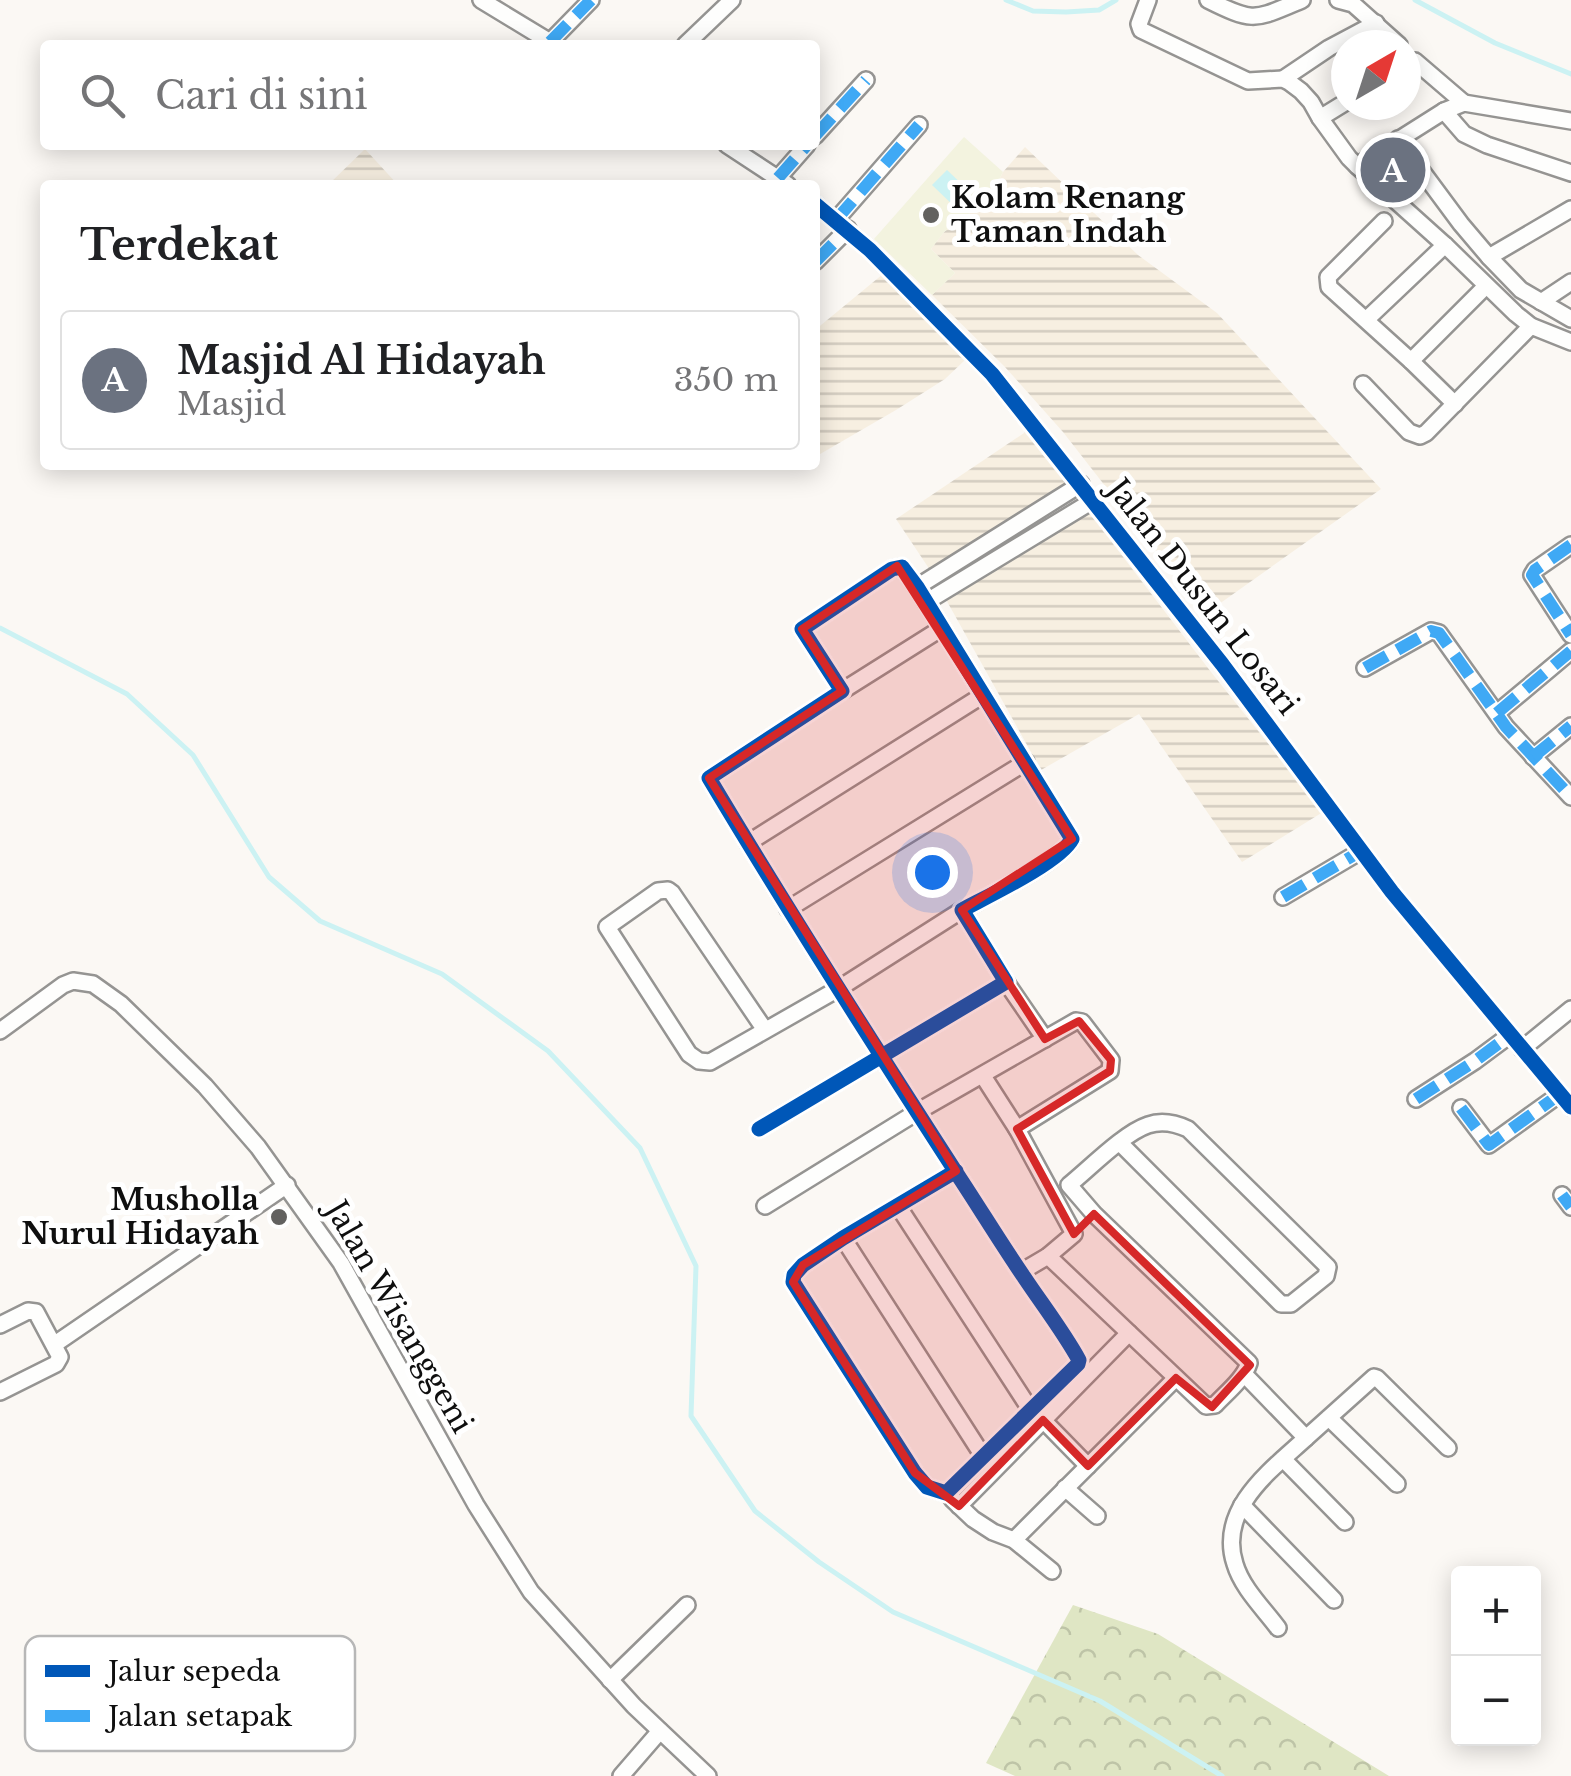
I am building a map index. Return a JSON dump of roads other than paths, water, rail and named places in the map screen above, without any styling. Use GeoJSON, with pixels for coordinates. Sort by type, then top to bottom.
{"type":"FeatureCollection","features":[{"type":"Feature","properties":{"kind":"street"},"geometry":{"type":"LineString","coordinates":[[481,0],[546,40]]}},
{"type":"Feature","properties":{"kind":"street"},"geometry":{"type":"LineString","coordinates":[[556,40],[591,0]]}},
{"type":"Feature","properties":{"kind":"street"},"geometry":{"type":"LineString","coordinates":[[689,40],[732,0]]}},
{"type":"Feature","properties":{"kind":"street"},"geometry":{"type":"LineString","coordinates":[[1128,0],[1146,4],[1140,30],[1248,82],[1284,80],[1328,48],[1376,23]]}},
{"type":"Feature","properties":{"kind":"street"},"geometry":{"type":"LineString","coordinates":[[1208,0],[1238,15],[1257,18],[1302,0]]}},
{"type":"Feature","properties":{"kind":"street"},"geometry":{"type":"LineString","coordinates":[[1348,1],[1383,30]]}},
{"type":"Feature","properties":{"kind":"street"},"geometry":{"type":"LineString","coordinates":[[1421,70],[1464,104]]}},
{"type":"Feature","properties":{"kind":"street"},"geometry":{"type":"LineString","coordinates":[[820,131],[866,80]]}},
{"type":"Feature","properties":{"kind":"street"},"geometry":{"type":"LineString","coordinates":[[1284,80],[1301,91],[1357,166],[1486,286],[1532,326],[1571,342]]}},
{"type":"Feature","properties":{"kind":"street"},"geometry":{"type":"LineString","coordinates":[[1357,166],[1444,111],[1464,104],[1571,121]]}},
{"type":"Feature","properties":{"kind":"street"},"geometry":{"type":"LineString","coordinates":[[1320,118],[1331,111]]}},
{"type":"Feature","properties":{"kind":"street"},"geometry":{"type":"LineString","coordinates":[[1444,111],[1464,134],[1571,173]]}},
{"type":"Feature","properties":{"kind":"street"},"geometry":{"type":"LineString","coordinates":[[820,255],[920,125]]}},
{"type":"Feature","properties":{"kind":"street"},"geometry":{"type":"LineString","coordinates":[[1398,139],[1489,257],[1521,290],[1571,319]]}},
{"type":"Feature","properties":{"kind":"street"},"geometry":{"type":"LineString","coordinates":[[736,150],[781,180]]}},
{"type":"Feature","properties":{"kind":"street"},"geometry":{"type":"LineString","coordinates":[[784,180],[804,150]]}},
{"type":"Feature","properties":{"kind":"street","name":"Jalan Dusun Losari"},"geometry":{"type":"LineString","coordinates":[[820,208],[895,273],[992,374],[1222,664],[1361,850],[1566,1101]]}},
{"type":"Feature","properties":{"kind":"street"},"geometry":{"type":"LineString","coordinates":[[1489,257],[1571,209]]}},
{"type":"Feature","properties":{"kind":"street"},"geometry":{"type":"LineString","coordinates":[[1384,222],[1327,281],[1455,404]]}},
{"type":"Feature","properties":{"kind":"street"},"geometry":{"type":"LineString","coordinates":[[1367,320],[1445,244]]}},
{"type":"Feature","properties":{"kind":"street"},"geometry":{"type":"LineString","coordinates":[[1541,302],[1571,282]]}},
{"type":"Feature","properties":{"kind":"street"},"geometry":{"type":"LineString","coordinates":[[1411,360],[1486,286]]}},
{"type":"Feature","properties":{"kind":"street"},"geometry":{"type":"LineString","coordinates":[[1363,384],[1415,436],[1420,436],[1532,326]]}},
{"type":"Feature","properties":{"kind":"street"},"geometry":{"type":"LineString","coordinates":[[922,594],[1082,484]]}},
{"type":"Feature","properties":{"kind":"street"},"geometry":{"type":"LineString","coordinates":[[922,594],[1094,500]]}},
{"type":"Feature","properties":{"kind":"street"},"geometry":{"type":"LineString","coordinates":[[1571,546],[1532,575],[1571,635]]}},
{"type":"Feature","properties":{"kind":"street"},"geometry":{"type":"LineString","coordinates":[[765,1030],[668,890],[658,891],[607,927],[694,1058],[710,1062],[838,989],[962,910],[1045,863],[1070,843],[1070,834],[907,570],[898,566],[802,629],[842,691]]}},
{"type":"Feature","properties":{"kind":"street"},"geometry":{"type":"LineString","coordinates":[[942,628],[709,778],[838,989],[1079,1360],[959,1506]]}},
{"type":"Feature","properties":{"kind":"street"},"geometry":{"type":"LineString","coordinates":[[1366,668],[1431,631],[1442,635],[1506,727],[1569,792]]}},
{"type":"Feature","properties":{"kind":"street"},"geometry":{"type":"LineString","coordinates":[[1497,713],[1571,651]]}},
{"type":"Feature","properties":{"kind":"street"},"geometry":{"type":"LineString","coordinates":[[748,844],[983,695]]}},
{"type":"Feature","properties":{"kind":"street"},"geometry":{"type":"LineString","coordinates":[[1533,757],[1571,726]]}},
{"type":"Feature","properties":{"kind":"street"},"geometry":{"type":"LineString","coordinates":[[788,909],[1026,762]]}},
{"type":"Feature","properties":{"kind":"street"},"geometry":{"type":"LineString","coordinates":[[1283,896],[1361,850]]}},
{"type":"Feature","properties":{"kind":"street"},"geometry":{"type":"LineString","coordinates":[[962,910],[1045,1040]]}},
{"type":"Feature","properties":{"kind":"street","name":"Jalan Wisanggeni"},"geometry":{"type":"LineString","coordinates":[[0,1030],[73,981],[93,984],[121,1004],[205,1086],[287,1185],[340,1264],[502,1549],[531,1592],[610,1680],[708,1776]]}},
{"type":"Feature","properties":{"kind":"street"},"geometry":{"type":"LineString","coordinates":[[759,1129],[1006,982]]}},
{"type":"Feature","properties":{"kind":"street"},"geometry":{"type":"LineString","coordinates":[[1522,1049],[1570,1011]]}},
{"type":"Feature","properties":{"kind":"street"},"geometry":{"type":"LineString","coordinates":[[765,1206],[917,1112],[1076,1021],[1082,1022],[1111,1060],[1112,1068],[1017,1129]]}},
{"type":"Feature","properties":{"kind":"street"},"geometry":{"type":"LineString","coordinates":[[1416,1098],[1510,1035]]}},
{"type":"Feature","properties":{"kind":"street"},"geometry":{"type":"LineString","coordinates":[[983,1076],[1017,1129],[1074,1234]]}},
{"type":"Feature","properties":{"kind":"street"},"geometry":{"type":"LineString","coordinates":[[1460,1108],[1489,1145],[1566,1101]]}},
{"type":"Feature","properties":{"kind":"street"},"geometry":{"type":"LineString","coordinates":[[1054,1195],[1069,1185],[1120,1144],[1145,1126],[1175,1123],[1188,1130],[1328,1268],[1326,1276],[1290,1304],[1282,1304],[1120,1144]]}},
{"type":"Feature","properties":{"kind":"street"},"geometry":{"type":"LineString","coordinates":[[956,1171],[803,1265],[793,1282],[927,1487],[946,1493],[973,1519],[1014,1540],[1052,1571]]}},
{"type":"Feature","properties":{"kind":"street"},"geometry":{"type":"LineString","coordinates":[[55,1344],[287,1185]]}},
{"type":"Feature","properties":{"kind":"street"},"geometry":{"type":"LineString","coordinates":[[1048,1256],[1206,1406],[1212,1407],[1244,1374],[1250,1363],[1094,1214],[1069,1185]]}},
{"type":"Feature","properties":{"kind":"street"},"geometry":{"type":"LineString","coordinates":[[898,1206],[1036,1415],[1088,1466]]}},
{"type":"Feature","properties":{"kind":"street"},"geometry":{"type":"LineString","coordinates":[[1021,1272],[1048,1256],[1094,1214]]}},
{"type":"Feature","properties":{"kind":"street"},"geometry":{"type":"LineString","coordinates":[[843,1238],[984,1456]]}},
{"type":"Feature","properties":{"kind":"street"},"geometry":{"type":"LineString","coordinates":[[0,1325],[28,1311],[36,1312],[60,1356],[56,1364],[0,1392]]}},
{"type":"Feature","properties":{"kind":"street"},"geometry":{"type":"LineString","coordinates":[[946,1493],[1129,1333]]}},
{"type":"Feature","properties":{"kind":"street"},"geometry":{"type":"LineString","coordinates":[[1244,1374],[1306,1438]]}},
{"type":"Feature","properties":{"kind":"street"},"geometry":{"type":"LineString","coordinates":[[1278,1628],[1234,1564],[1232,1535],[1252,1488],[1374,1377],[1448,1448]]}},
{"type":"Feature","properties":{"kind":"street"},"geometry":{"type":"LineString","coordinates":[[1014,1540],[1176,1378]]}},
{"type":"Feature","properties":{"kind":"street"},"geometry":{"type":"LineString","coordinates":[[1328,1418],[1396,1484]]}},
{"type":"Feature","properties":{"kind":"street"},"geometry":{"type":"LineString","coordinates":[[1283,1459],[1344,1522]]}},
{"type":"Feature","properties":{"kind":"street"},"geometry":{"type":"LineString","coordinates":[[1065,1488],[1097,1516]]}},
{"type":"Feature","properties":{"kind":"street"},"geometry":{"type":"LineString","coordinates":[[1242,1505],[1334,1600]]}},
{"type":"Feature","properties":{"kind":"street"},"geometry":{"type":"LineString","coordinates":[[610,1680],[687,1605]]}},
{"type":"Feature","properties":{"kind":"street"},"geometry":{"type":"LineString","coordinates":[[620,1776],[660,1731]]}},
{"type":"Feature","properties":{"kind":"water"},"geometry":{"type":"Polygon","coordinates":[[[947,170],[968,190],[954,206],[932,185],[947,170]]]}},
{"type":"Feature","properties":{"kind":"waterway"},"geometry":{"type":"LineString","coordinates":[[1006,0],[1033,11],[1066,12],[1099,10],[1116,0]]}},
{"type":"Feature","properties":{"kind":"waterway"},"geometry":{"type":"LineString","coordinates":[[1415,0],[1495,43],[1571,74]]}},
{"type":"Feature","properties":{"kind":"waterway"},"geometry":{"type":"LineString","coordinates":[[0,628],[127,694],[193,755],[269,877],[320,921],[442,974],[548,1051],[640,1148],[696,1266],[691,1416],[755,1511],[819,1562],[893,1612],[1100,1701],[1222,1776]]}},
{"type":"Feature","properties":{"kind":"place","name":"Masjid Al Hidayah"},"geometry":{"type":"Point","coordinates":[1393,170]}},
{"type":"Feature","properties":{"kind":"place","name":"Kolam Renang Taman Indah"},"geometry":{"type":"Point","coordinates":[931,215]}},
{"type":"Feature","properties":{"kind":"place","name":"Musholla Nurul Hidayah"},"geometry":{"type":"Point","coordinates":[279,1217]}}]}
